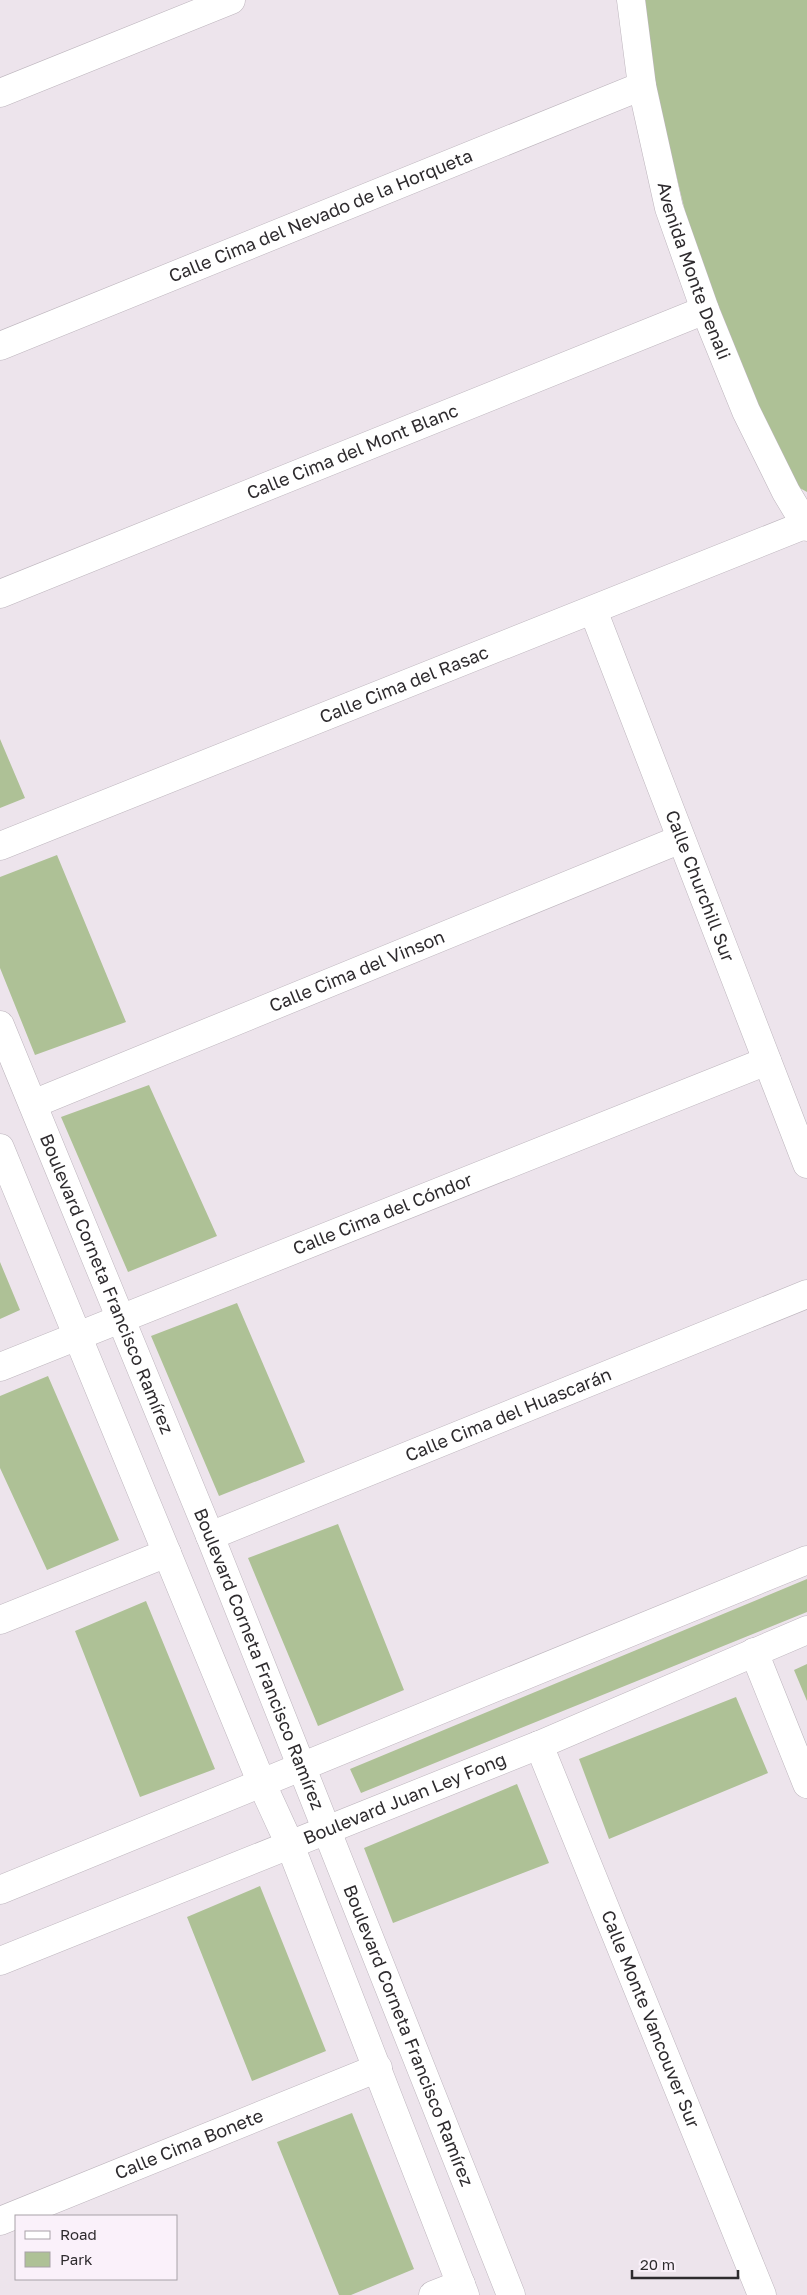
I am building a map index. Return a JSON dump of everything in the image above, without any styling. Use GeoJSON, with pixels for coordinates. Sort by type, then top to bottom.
{"type":"FeatureCollection","features":[{"type":"Feature","properties":{"kind":"street"},"geometry":{"type":"LineString","coordinates":[[0,93],[231,0]]}},
{"type":"Feature","properties":{"kind":"street","name":"Avenida Monte Denali"},"geometry":{"type":"LineString","coordinates":[[631,0],[642,86],[668,208],[705,310],[746,411],[786,492],[807,525]]}},
{"type":"Feature","properties":{"kind":"street","name":"Calle Cima del Nevado de la Horqueta"},"geometry":{"type":"LineString","coordinates":[[0,346],[642,86]]}},
{"type":"Feature","properties":{"kind":"street","name":"Calle Cima del Mont Blanc"},"geometry":{"type":"LineString","coordinates":[[0,594],[705,310]]}},
{"type":"Feature","properties":{"kind":"street","name":"Calle Cima del Rasac"},"geometry":{"type":"LineString","coordinates":[[0,846],[807,525]]}},
{"type":"Feature","properties":{"kind":"street","name":"Calle Churchill Sur"},"geometry":{"type":"LineString","coordinates":[[593,610],[807,1164]]}},
{"type":"Feature","properties":{"kind":"street","name":"Calle Cima del Vinson"},"geometry":{"type":"LineString","coordinates":[[33,1104],[682,839]]}},
{"type":"Feature","properties":{"kind":"street","name":"Boulevard Corneta Francisco Ramírez"},"geometry":{"type":"LineString","coordinates":[[0,1025],[210,1536],[511,2295]]}},
{"type":"Feature","properties":{"kind":"street","name":"Calle Cima del Cóndor"},"geometry":{"type":"LineString","coordinates":[[0,1367],[767,1060]]}},
{"type":"Feature","properties":{"kind":"street"},"geometry":{"type":"LineString","coordinates":[[0,1148],[262,1784],[290,1845],[463,2290],[434,2295]]}},
{"type":"Feature","properties":{"kind":"street","name":"Calle Cima del Huascarán"},"geometry":{"type":"LineString","coordinates":[[210,1536],[807,1294]]}},
{"type":"Feature","properties":{"kind":"street"},"geometry":{"type":"LineString","coordinates":[[0,1620],[167,1553]]}},
{"type":"Feature","properties":{"kind":"street"},"geometry":{"type":"LineString","coordinates":[[0,1890],[807,1560]]}},
{"type":"Feature","properties":{"kind":"street","name":"Boulevard Juan Ley Fong"},"geometry":{"type":"LineString","coordinates":[[0,1962],[539,1745],[807,1630]]}},
{"type":"Feature","properties":{"kind":"street"},"geometry":{"type":"LineString","coordinates":[[754,1652],[807,1784]]}},
{"type":"Feature","properties":{"kind":"street","name":"Calle Monte Vancouver Sur"},"geometry":{"type":"LineString","coordinates":[[539,1745],[762,2295]]}},
{"type":"Feature","properties":{"kind":"street","name":"Calle Cima Bonete"},"geometry":{"type":"LineString","coordinates":[[0,2221],[378,2068]]}},
{"type":"Feature","properties":{"kind":"green space"},"geometry":{"type":"Polygon","coordinates":[[[643,0],[807,0],[807,492],[789,482],[692,240],[652,76],[643,0]]]}},
{"type":"Feature","properties":{"kind":"green space"},"geometry":{"type":"Polygon","coordinates":[[[0,739],[25,798],[0,808],[0,739]]]}},
{"type":"Feature","properties":{"kind":"green space"},"geometry":{"type":"Polygon","coordinates":[[[57,855],[126,1022],[35,1055],[0,968],[0,877],[57,855]]]}},
{"type":"Feature","properties":{"kind":"green space"},"geometry":{"type":"Polygon","coordinates":[[[149,1085],[217,1236],[128,1272],[61,1117],[149,1085]]]}},
{"type":"Feature","properties":{"kind":"green space"},"geometry":{"type":"Polygon","coordinates":[[[0,1262],[20,1310],[0,1319],[0,1262]]]}},
{"type":"Feature","properties":{"kind":"green space"},"geometry":{"type":"Polygon","coordinates":[[[237,1303],[305,1462],[219,1496],[151,1336],[237,1303]]]}},
{"type":"Feature","properties":{"kind":"green space"},"geometry":{"type":"Polygon","coordinates":[[[48,1376],[119,1540],[47,1570],[0,1468],[0,1396],[48,1376]]]}},
{"type":"Feature","properties":{"kind":"green space"},"geometry":{"type":"Polygon","coordinates":[[[338,1524],[404,1690],[318,1726],[248,1558],[338,1524]]]}},
{"type":"Feature","properties":{"kind":"green space"},"geometry":{"type":"Polygon","coordinates":[[[807,1579],[807,1612],[361,1793],[350,1769],[807,1579]]]}},
{"type":"Feature","properties":{"kind":"green space"},"geometry":{"type":"Polygon","coordinates":[[[146,1601],[215,1769],[140,1797],[75,1631],[146,1601]]]}},
{"type":"Feature","properties":{"kind":"green space"},"geometry":{"type":"Polygon","coordinates":[[[807,1664],[807,1701],[794,1670],[807,1664]]]}},
{"type":"Feature","properties":{"kind":"green space"},"geometry":{"type":"Polygon","coordinates":[[[736,1697],[768,1773],[609,1839],[579,1759],[736,1697]]]}},
{"type":"Feature","properties":{"kind":"green space"},"geometry":{"type":"Polygon","coordinates":[[[517,1784],[549,1863],[393,1923],[364,1848],[517,1784]]]}},
{"type":"Feature","properties":{"kind":"green space"},"geometry":{"type":"Polygon","coordinates":[[[260,1886],[326,2051],[252,2081],[187,1917],[260,1886]]]}},
{"type":"Feature","properties":{"kind":"green space"},"geometry":{"type":"Polygon","coordinates":[[[352,2113],[414,2269],[351,2295],[339,2295],[277,2142],[352,2113]]]}}]}
